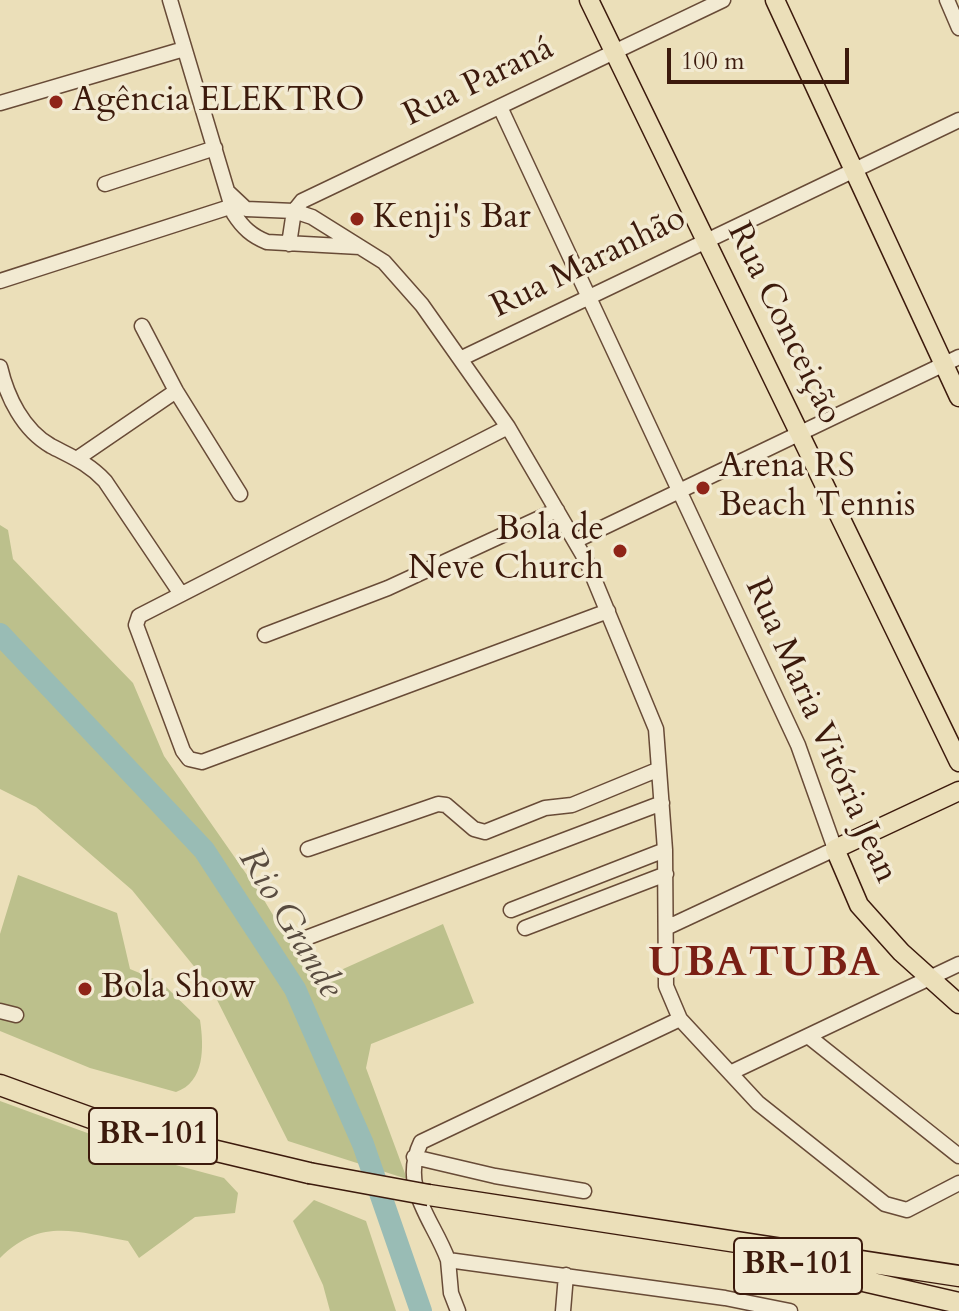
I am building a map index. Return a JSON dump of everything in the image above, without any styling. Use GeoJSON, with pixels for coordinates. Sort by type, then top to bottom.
{"type":"FeatureCollection","features":[{"type":"Feature","properties":{"kind":"highway","name":"BR-101"},"geometry":{"type":"LineString","coordinates":[[0,1085],[116,1127],[309,1173],[637,1229],[959,1276]]}},
{"type":"Feature","properties":{"kind":"highway","name":"BR-101"},"geometry":{"type":"LineString","coordinates":[[637,1229],[959,1303]]}},
{"type":"Feature","properties":{"kind":"main road","name":"Rua Conceição"},"geometry":{"type":"LineString","coordinates":[[589,0],[959,762]]}},
{"type":"Feature","properties":{"kind":"main road"},"geometry":{"type":"LineString","coordinates":[[775,0],[854,171],[951,361],[959,397]]}},
{"type":"Feature","properties":{"kind":"main road"},"geometry":{"type":"LineString","coordinates":[[835,849],[959,791]]}},
{"type":"Feature","properties":{"kind":"main road","name":"Rua Maria Vitória Jean"},"geometry":{"type":"LineString","coordinates":[[835,849],[859,905],[901,952],[959,1004]]}},
{"type":"Feature","properties":{"kind":"street"},"geometry":{"type":"LineString","coordinates":[[170,0],[242,225],[253,236],[289,244],[365,248]]}},
{"type":"Feature","properties":{"kind":"street","name":"Rua Paraná"},"geometry":{"type":"LineString","coordinates":[[294,211],[313,195],[723,0]]}},
{"type":"Feature","properties":{"kind":"street"},"geometry":{"type":"LineString","coordinates":[[947,0],[959,28]]}},
{"type":"Feature","properties":{"kind":"street"},"geometry":{"type":"LineString","coordinates":[[0,103],[184,49]]}},
{"type":"Feature","properties":{"kind":"street","name":"Rua Maria Vitória Jean"},"geometry":{"type":"LineString","coordinates":[[500,107],[798,745],[835,849]]}},
{"type":"Feature","properties":{"kind":"street","name":"Rua Maranhão"},"geometry":{"type":"LineString","coordinates":[[462,358],[959,120]]}},
{"type":"Feature","properties":{"kind":"street"},"geometry":{"type":"LineString","coordinates":[[105,184],[215,148]]}},
{"type":"Feature","properties":{"kind":"street"},"geometry":{"type":"LineString","coordinates":[[0,281],[233,201],[257,212],[294,211],[312,217],[384,262],[462,358],[508,427],[557,510],[608,611],[656,729],[666,874],[666,986],[680,1019],[758,1103],[885,1204],[907,1210],[959,1183]]}},
{"type":"Feature","properties":{"kind":"street"},"geometry":{"type":"LineString","coordinates":[[289,244],[294,211]]}},
{"type":"Feature","properties":{"kind":"street"},"geometry":{"type":"LineString","coordinates":[[142,326],[176,391],[240,494]]}},
{"type":"Feature","properties":{"kind":"street"},"geometry":{"type":"LineString","coordinates":[[575,541],[951,361]]}},
{"type":"Feature","properties":{"kind":"street"},"geometry":{"type":"LineString","coordinates":[[0,367],[5,388],[22,420],[49,445],[78,458],[105,481],[181,594]]}},
{"type":"Feature","properties":{"kind":"street"},"geometry":{"type":"LineString","coordinates":[[78,458],[176,391]]}},
{"type":"Feature","properties":{"kind":"street"},"geometry":{"type":"LineString","coordinates":[[508,427],[139,616],[136,625],[183,751],[189,759],[202,762],[608,611]]}},
{"type":"Feature","properties":{"kind":"street"},"geometry":{"type":"LineString","coordinates":[[265,635],[388,588],[557,510]]}},
{"type":"Feature","properties":{"kind":"street"},"geometry":{"type":"LineString","coordinates":[[308,849],[438,804],[446,805],[474,829],[497,830],[545,808],[572,805],[657,770]]}},
{"type":"Feature","properties":{"kind":"street"},"geometry":{"type":"LineString","coordinates":[[306,938],[662,803]]}},
{"type":"Feature","properties":{"kind":"street"},"geometry":{"type":"LineString","coordinates":[[668,927],[835,849]]}},
{"type":"Feature","properties":{"kind":"street"},"geometry":{"type":"LineString","coordinates":[[511,910],[665,850]]}},
{"type":"Feature","properties":{"kind":"street"},"geometry":{"type":"LineString","coordinates":[[525,928],[666,874]]}},
{"type":"Feature","properties":{"kind":"street"},"geometry":{"type":"LineString","coordinates":[[732,1072],[959,964]]}},
{"type":"Feature","properties":{"kind":"street"},"geometry":{"type":"LineString","coordinates":[[0,1011],[16,1015]]}},
{"type":"Feature","properties":{"kind":"street"},"geometry":{"type":"LineString","coordinates":[[458,1311],[451,1293],[448,1260],[421,1211],[412,1177],[414,1157],[421,1142],[680,1019]]}},
{"type":"Feature","properties":{"kind":"street"},"geometry":{"type":"LineString","coordinates":[[808,1036],[959,1156]]}},
{"type":"Feature","properties":{"kind":"street"},"geometry":{"type":"LineString","coordinates":[[414,1157],[495,1176],[584,1191]]}},
{"type":"Feature","properties":{"kind":"street"},"geometry":{"type":"LineString","coordinates":[[448,1260],[566,1275],[790,1311]]}},
{"type":"Feature","properties":{"kind":"street"},"geometry":{"type":"LineString","coordinates":[[563,1311],[566,1275]]}},
{"type":"Feature","properties":{"kind":"green space"},"geometry":{"type":"Polygon","coordinates":[[[0,525],[8,530],[13,559],[133,683],[164,756],[261,895],[304,967],[332,974],[443,924],[474,1003],[371,1044],[366,1068],[407,1179],[288,1141],[210,986],[132,890],[36,807],[0,789],[0,525]]]}},
{"type":"Feature","properties":{"kind":"green space","name":"Bola Show"},"geometry":{"type":"Polygon","coordinates":[[[18,875],[117,913],[130,969],[161,982],[200,1020],[200,1062],[193,1080],[186,1087],[176,1092],[90,1068],[0,1031],[0,934],[18,875]]]}},
{"type":"Feature","properties":{"kind":"green space"},"geometry":{"type":"Polygon","coordinates":[[[0,1101],[172,1164],[224,1178],[238,1193],[235,1213],[195,1217],[139,1258],[128,1241],[60,1231],[30,1237],[0,1258],[0,1101]]]}},
{"type":"Feature","properties":{"kind":"green space"},"geometry":{"type":"Polygon","coordinates":[[[314,1200],[366,1221],[396,1311],[330,1311],[323,1285],[293,1221],[314,1200]]]}},
{"type":"Feature","properties":{"kind":"waterway","name":"Rio Grande"},"geometry":{"type":"LineString","coordinates":[[0,634],[204,850],[295,989],[363,1144],[421,1311]]}},
{"type":"Feature","properties":{"kind":"place","name":"Agência ELEKTRO"},"geometry":{"type":"Point","coordinates":[56,102]}},
{"type":"Feature","properties":{"kind":"place","name":"Kenji's Bar"},"geometry":{"type":"Point","coordinates":[357,219]}},
{"type":"Feature","properties":{"kind":"place","name":"Arena RS Beach Tennis"},"geometry":{"type":"Point","coordinates":[703,488]}},
{"type":"Feature","properties":{"kind":"place","name":"Bola de Neve Church"},"geometry":{"type":"Point","coordinates":[620,551]}},
{"type":"Feature","properties":{"kind":"place","name":"Bola Show"},"geometry":{"type":"Point","coordinates":[85,989]}},
{"type":"Feature","properties":{"kind":"district","name":"UBATUBA"},"geometry":{"type":"Point","coordinates":[765,965]}}]}
